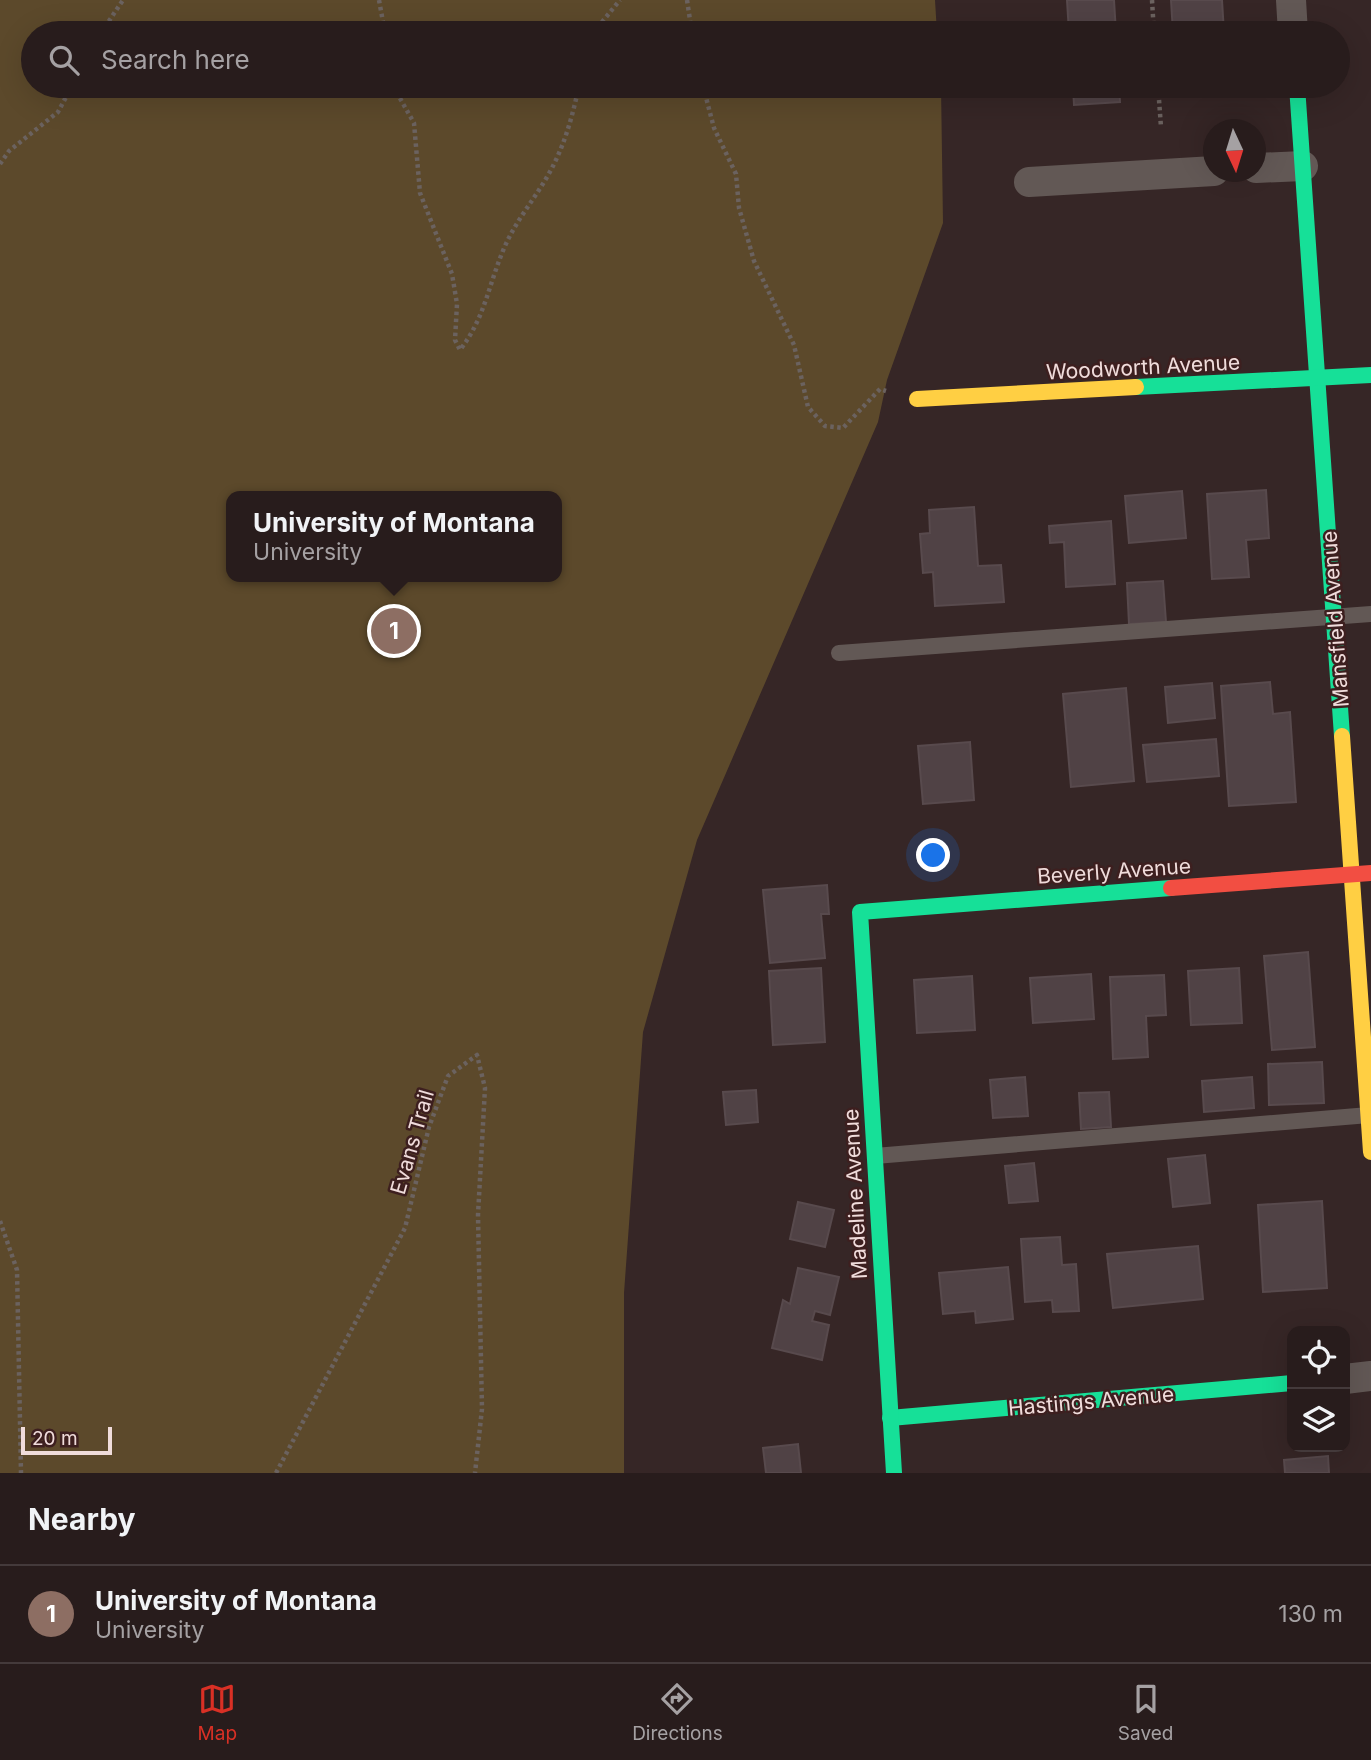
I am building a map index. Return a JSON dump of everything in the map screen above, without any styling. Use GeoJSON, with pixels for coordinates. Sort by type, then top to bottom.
{"type":"FeatureCollection","features":[{"type":"Feature","properties":{"kind":"street"},"geometry":{"type":"LineString","coordinates":[[1291,0],[1292,21]]}},
{"type":"Feature","properties":{"kind":"street","name":"Mansfield Avenue"},"geometry":{"type":"LineString","coordinates":[[1298,98],[1371,1152]]}},
{"type":"Feature","properties":{"kind":"street"},"geometry":{"type":"LineString","coordinates":[[1266,168],[1303,166]]}},
{"type":"Feature","properties":{"kind":"street"},"geometry":{"type":"LineString","coordinates":[[1029,182],[1203,172]]}},
{"type":"Feature","properties":{"kind":"street","name":"Woodworth Avenue"},"geometry":{"type":"LineString","coordinates":[[917,399],[1371,375]]}},
{"type":"Feature","properties":{"kind":"street","name":"Beverly Avenue"},"geometry":{"type":"LineString","coordinates":[[860,912],[1371,873]]}},
{"type":"Feature","properties":{"kind":"street","name":"Madeline Avenue"},"geometry":{"type":"LineString","coordinates":[[860,912],[894,1473]]}},
{"type":"Feature","properties":{"kind":"street"},"geometry":{"type":"LineString","coordinates":[[1350,1378],[1371,1376]]}},
{"type":"Feature","properties":{"kind":"street","name":"Hastings Avenue"},"geometry":{"type":"LineString","coordinates":[[890,1418],[1287,1383]]}},
{"type":"Feature","properties":{"kind":"lane"},"geometry":{"type":"LineString","coordinates":[[839,653],[1371,614]]}},
{"type":"Feature","properties":{"kind":"lane"},"geometry":{"type":"LineString","coordinates":[[873,1157],[1370,1115]]}},
{"type":"Feature","properties":{"kind":"path"},"geometry":{"type":"LineString","coordinates":[[109,21],[123,0]]}},
{"type":"Feature","properties":{"kind":"path"},"geometry":{"type":"LineString","coordinates":[[379,0],[383,21]]}},
{"type":"Feature","properties":{"kind":"path"},"geometry":{"type":"LineString","coordinates":[[603,21],[620,0]]}},
{"type":"Feature","properties":{"kind":"path"},"geometry":{"type":"LineString","coordinates":[[687,0],[690,21]]}},
{"type":"Feature","properties":{"kind":"path"},"geometry":{"type":"LineString","coordinates":[[1152,0],[1153,21]]}},
{"type":"Feature","properties":{"kind":"path"},"geometry":{"type":"LineString","coordinates":[[0,164],[9,151],[58,112],[66,98]]}},
{"type":"Feature","properties":{"kind":"path"},"geometry":{"type":"LineString","coordinates":[[400,98],[414,122],[420,193],[452,274],[457,304],[455,340],[460,350],[477,327],[504,247],[519,217],[546,178],[564,142],[576,98]]}},
{"type":"Feature","properties":{"kind":"path"},"geometry":{"type":"LineString","coordinates":[[706,98],[714,128],[736,174],[739,208],[754,261],[794,345],[808,407],[825,426],[843,428],[880,389],[917,399]]}},
{"type":"Feature","properties":{"kind":"path"},"geometry":{"type":"LineString","coordinates":[[1159,98],[1161,127]]}},
{"type":"Feature","properties":{"kind":"path","name":"Evans Trail"},"geometry":{"type":"LineString","coordinates":[[276,1473],[405,1227],[429,1127],[448,1076],[477,1055],[485,1087],[478,1215],[482,1409],[475,1473]]}},
{"type":"Feature","properties":{"kind":"path"},"geometry":{"type":"LineString","coordinates":[[0,1221],[17,1270],[21,1473]]}},
{"type":"Feature","properties":{"kind":"shaded area"},"geometry":{"type":"Polygon","coordinates":[[[0,0],[935,0],[936,21],[21,21],[21,98],[941,98],[943,223],[887,380],[878,422],[697,840],[643,1032],[624,1293],[624,1473],[0,1473],[0,0]]]}},
{"type":"Feature","properties":{"kind":"building"},"geometry":{"type":"Polygon","coordinates":[[[1067,0],[1114,0],[1115,21],[1068,21],[1067,0]]]}},
{"type":"Feature","properties":{"kind":"building"},"geometry":{"type":"Polygon","coordinates":[[[1171,0],[1222,0],[1223,21],[1172,21],[1171,0]]]}},
{"type":"Feature","properties":{"kind":"building"},"geometry":{"type":"Polygon","coordinates":[[[1074,98],[1120,98],[1120,102],[1074,105],[1074,98]]]}},
{"type":"Feature","properties":{"kind":"building"},"geometry":{"type":"Polygon","coordinates":[[[1266,490],[1269,538],[1246,540],[1249,577],[1212,579],[1207,494],[1266,490]]]}},
{"type":"Feature","properties":{"kind":"building"},"geometry":{"type":"Polygon","coordinates":[[[1182,491],[1186,538],[1129,543],[1125,496],[1182,491]]]}},
{"type":"Feature","properties":{"kind":"building"},"geometry":{"type":"Polygon","coordinates":[[[974,507],[978,566],[1001,565],[1004,602],[935,606],[933,572],[923,573],[920,534],[930,533],[929,510],[974,507]]]}},
{"type":"Feature","properties":{"kind":"building"},"geometry":{"type":"Polygon","coordinates":[[[1111,521],[1115,584],[1066,587],[1064,542],[1050,543],[1049,526],[1111,521]]]}},
{"type":"Feature","properties":{"kind":"building"},"geometry":{"type":"Polygon","coordinates":[[[1163,581],[1166,622],[1129,624],[1127,583],[1163,581]]]}},
{"type":"Feature","properties":{"kind":"building"},"geometry":{"type":"Polygon","coordinates":[[[1270,682],[1273,714],[1290,712],[1296,802],[1229,806],[1221,686],[1270,682]]]}},
{"type":"Feature","properties":{"kind":"building"},"geometry":{"type":"Polygon","coordinates":[[[1212,683],[1215,718],[1168,723],[1165,687],[1212,683]]]}},
{"type":"Feature","properties":{"kind":"building"},"geometry":{"type":"Polygon","coordinates":[[[1126,688],[1134,781],[1071,787],[1063,694],[1126,688]]]}},
{"type":"Feature","properties":{"kind":"building"},"geometry":{"type":"Polygon","coordinates":[[[1216,739],[1219,776],[1147,782],[1143,745],[1216,739]]]}},
{"type":"Feature","properties":{"kind":"building"},"geometry":{"type":"Polygon","coordinates":[[[970,742],[974,800],[923,804],[918,746],[970,742]]]}},
{"type":"Feature","properties":{"kind":"building"},"geometry":{"type":"Polygon","coordinates":[[[827,885],[829,914],[821,914],[825,958],[770,963],[763,890],[827,885]]]}},
{"type":"Feature","properties":{"kind":"building"},"geometry":{"type":"Polygon","coordinates":[[[1308,952],[1315,1047],[1272,1050],[1264,956],[1308,952]]]}},
{"type":"Feature","properties":{"kind":"building"},"geometry":{"type":"Polygon","coordinates":[[[821,968],[825,1042],[773,1045],[769,971],[821,968]]]}},
{"type":"Feature","properties":{"kind":"building"},"geometry":{"type":"Polygon","coordinates":[[[1239,968],[1242,1023],[1191,1025],[1188,971],[1239,968]]]}},
{"type":"Feature","properties":{"kind":"building"},"geometry":{"type":"Polygon","coordinates":[[[1091,974],[1094,1019],[1033,1023],[1030,978],[1091,974]]]}},
{"type":"Feature","properties":{"kind":"building"},"geometry":{"type":"Polygon","coordinates":[[[1164,975],[1166,1015],[1146,1016],[1148,1057],[1113,1059],[1110,977],[1164,975]]]}},
{"type":"Feature","properties":{"kind":"building"},"geometry":{"type":"Polygon","coordinates":[[[972,976],[975,1030],[917,1033],[914,980],[972,976]]]}},
{"type":"Feature","properties":{"kind":"building"},"geometry":{"type":"Polygon","coordinates":[[[1322,1062],[1324,1103],[1269,1105],[1268,1064],[1322,1062]]]}},
{"type":"Feature","properties":{"kind":"building"},"geometry":{"type":"Polygon","coordinates":[[[1025,1077],[1028,1116],[993,1118],[990,1080],[1025,1077]]]}},
{"type":"Feature","properties":{"kind":"building"},"geometry":{"type":"Polygon","coordinates":[[[1252,1077],[1254,1108],[1204,1112],[1202,1081],[1252,1077]]]}},
{"type":"Feature","properties":{"kind":"building"},"geometry":{"type":"Polygon","coordinates":[[[756,1090],[758,1122],[726,1125],[723,1092],[756,1090]]]}},
{"type":"Feature","properties":{"kind":"building"},"geometry":{"type":"Polygon","coordinates":[[[1109,1092],[1111,1127],[1081,1129],[1079,1093],[1109,1092]]]}},
{"type":"Feature","properties":{"kind":"building"},"geometry":{"type":"Polygon","coordinates":[[[1205,1155],[1210,1203],[1173,1207],[1168,1159],[1205,1155]]]}},
{"type":"Feature","properties":{"kind":"building"},"geometry":{"type":"Polygon","coordinates":[[[1034,1163],[1038,1201],[1009,1203],[1005,1166],[1034,1163]]]}},
{"type":"Feature","properties":{"kind":"building"},"geometry":{"type":"Polygon","coordinates":[[[1322,1201],[1327,1288],[1263,1292],[1258,1205],[1322,1201]]]}},
{"type":"Feature","properties":{"kind":"building"},"geometry":{"type":"Polygon","coordinates":[[[798,1202],[834,1210],[825,1247],[790,1239],[798,1202]]]}},
{"type":"Feature","properties":{"kind":"building"},"geometry":{"type":"Polygon","coordinates":[[[1060,1237],[1062,1265],[1076,1264],[1079,1311],[1053,1312],[1052,1300],[1025,1302],[1021,1239],[1060,1237]]]}},
{"type":"Feature","properties":{"kind":"building"},"geometry":{"type":"Polygon","coordinates":[[[1198,1246],[1203,1299],[1113,1308],[1107,1254],[1198,1246]]]}},
{"type":"Feature","properties":{"kind":"building"},"geometry":{"type":"Polygon","coordinates":[[[1008,1267],[1013,1319],[976,1323],[975,1311],[943,1314],[939,1273],[1008,1267]]]}},
{"type":"Feature","properties":{"kind":"building"},"geometry":{"type":"Polygon","coordinates":[[[798,1268],[839,1277],[830,1315],[815,1311],[812,1321],[829,1325],[822,1360],[772,1348],[783,1300],[790,1304],[798,1268]]]}},
{"type":"Feature","properties":{"kind":"building"},"geometry":{"type":"Polygon","coordinates":[[[798,1444],[801,1473],[766,1473],[763,1448],[798,1444]]]}},
{"type":"Feature","properties":{"kind":"building"},"geometry":{"type":"Polygon","coordinates":[[[1328,1456],[1329,1473],[1285,1473],[1284,1460],[1328,1456]]]}},
{"type":"Feature","properties":{"kind":"traffic: fast"},"geometry":{"type":"LineString","coordinates":[[1298,98],[1342,736]]}},
{"type":"Feature","properties":{"kind":"traffic: fast"},"geometry":{"type":"LineString","coordinates":[[1136,387],[1371,375]]}},
{"type":"Feature","properties":{"kind":"traffic: fast"},"geometry":{"type":"LineString","coordinates":[[894,1473],[860,912],[1171,888]]}},
{"type":"Feature","properties":{"kind":"traffic: fast"},"geometry":{"type":"LineString","coordinates":[[890,1418],[1287,1383]]}},
{"type":"Feature","properties":{"kind":"traffic: slow"},"geometry":{"type":"LineString","coordinates":[[917,399],[1136,387]]}},
{"type":"Feature","properties":{"kind":"traffic: slow"},"geometry":{"type":"LineString","coordinates":[[1342,736],[1371,1152]]}},
{"type":"Feature","properties":{"kind":"traffic: jam"},"geometry":{"type":"LineString","coordinates":[[1171,888],[1371,873]]}},
{"type":"Feature","properties":{"kind":"place","name":"University of Montana"},"geometry":{"type":"Point","coordinates":[394,631]}}]}
